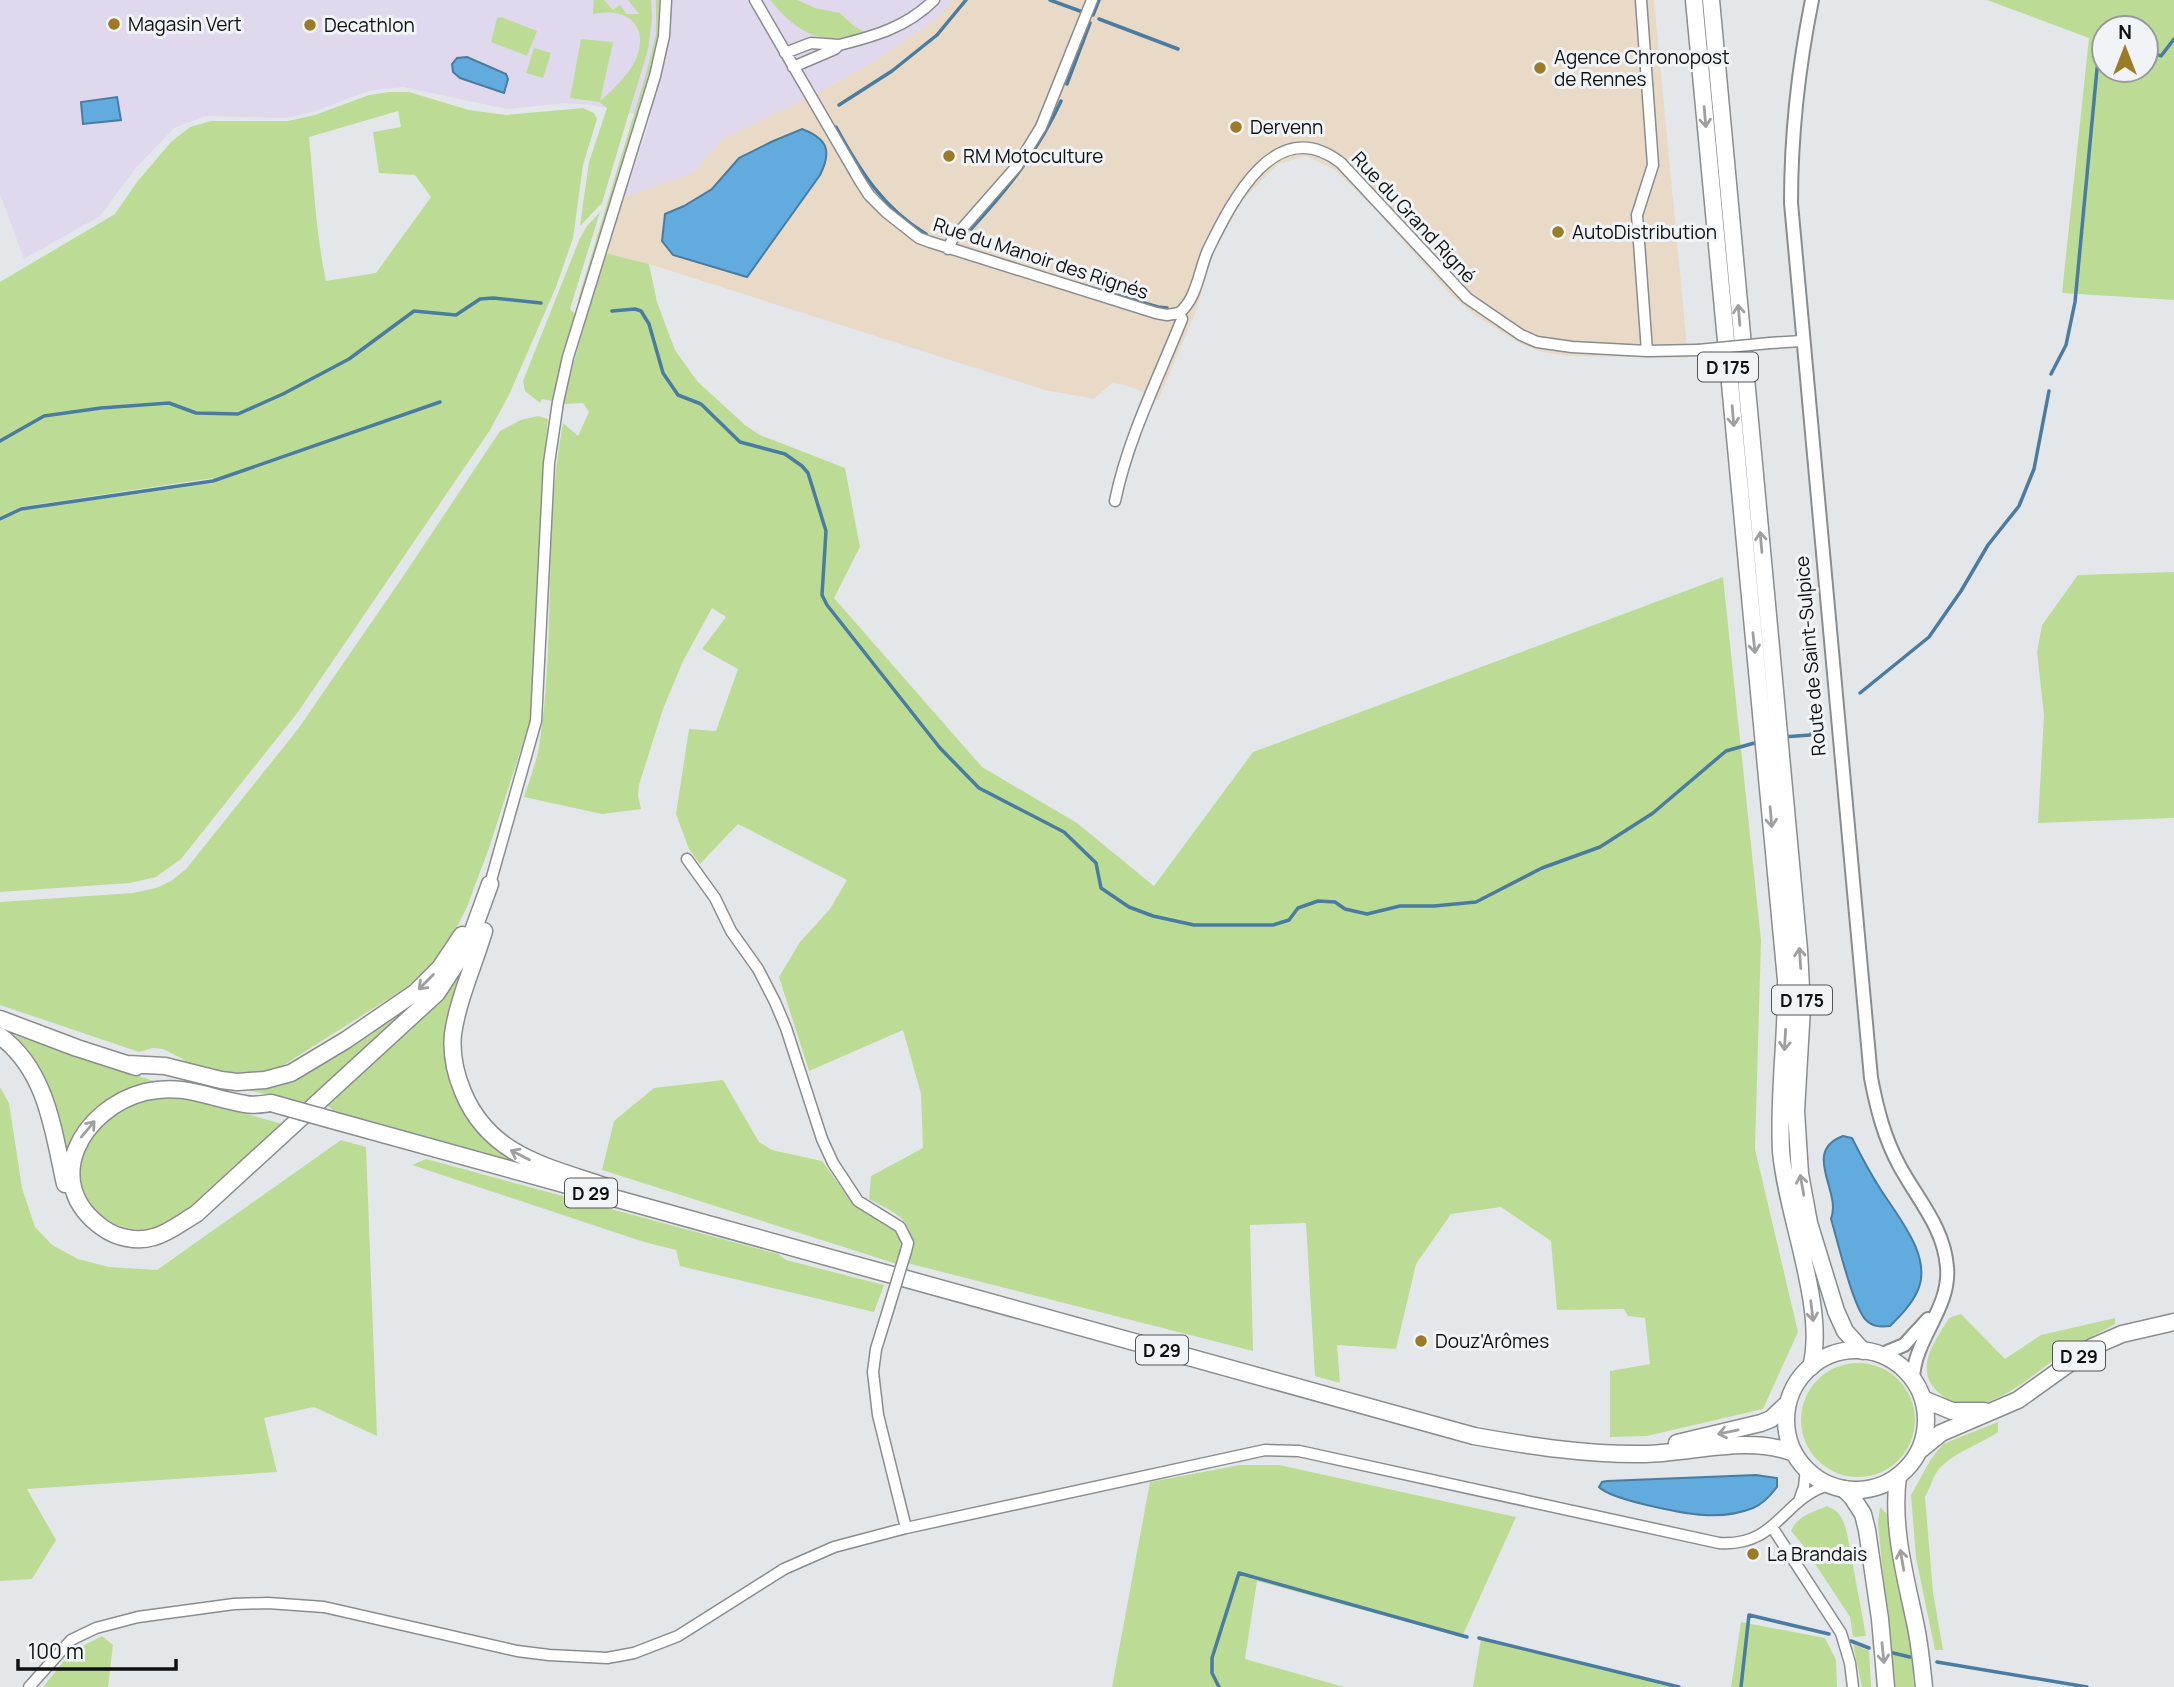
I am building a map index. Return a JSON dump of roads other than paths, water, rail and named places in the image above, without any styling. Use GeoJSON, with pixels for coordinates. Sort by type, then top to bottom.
{"type":"FeatureCollection","features":[{"type":"Feature","properties":{"kind":"main road","name":"D 175"},"geometry":{"type":"LineString","coordinates":[[1694,0],[1772,740],[1801,979],[1801,1039],[1796,1111],[1800,1174],[1809,1223],[1836,1311],[1850,1338],[1863,1351]]}},
{"type":"Feature","properties":{"kind":"main road","name":"D 175"},"geometry":{"type":"LineString","coordinates":[[1711,0],[1772,740],[1786,980],[1780,1110],[1782,1151],[1788,1202],[1802,1255],[1813,1315],[1815,1347],[1811,1367]]}},
{"type":"Feature","properties":{"kind":"main road"},"geometry":{"type":"LineString","coordinates":[[127,1064],[165,1066],[237,1082],[265,1080],[291,1073],[402,1003],[429,980],[455,948],[490,884]]}},
{"type":"Feature","properties":{"kind":"main road"},"geometry":{"type":"LineString","coordinates":[[0,1036],[26,1061],[42,1088],[68,1197],[86,1226],[113,1242],[135,1247],[147,1246],[176,1237],[196,1214],[437,993],[467,947],[490,884]]}},
{"type":"Feature","properties":{"kind":"main road"},"geometry":{"type":"LineString","coordinates":[[490,884],[484,928],[459,1007],[453,1036],[456,1072],[473,1113],[491,1136],[519,1156],[619,1192],[673,1207],[698,1221]]}},
{"type":"Feature","properties":{"kind":"main road","name":"D 29"},"geometry":{"type":"LineString","coordinates":[[0,1019],[127,1064],[1475,1436],[1529,1446],[1643,1454],[1763,1446],[1794,1452]]}},
{"type":"Feature","properties":{"kind":"main road"},"geometry":{"type":"LineString","coordinates":[[196,1214],[165,1233],[146,1238],[120,1236],[99,1226],[80,1204],[72,1182],[74,1152],[84,1132],[98,1118],[123,1101],[157,1090],[182,1088],[247,1105],[271,1103]]}},
{"type":"Feature","properties":{"kind":"main road","name":"D 29"},"geometry":{"type":"LineString","coordinates":[[1920,1450],[1941,1433],[2026,1395],[2099,1344],[2138,1329],[2174,1322]]}},
{"type":"Feature","properties":{"kind":"main road"},"geometry":{"type":"LineString","coordinates":[[1836,1487],[1872,1488],[1907,1469],[1920,1450],[1926,1424],[1923,1399],[1913,1379],[1899,1364],[1880,1355],[1863,1351],[1835,1354],[1811,1367],[1797,1383],[1788,1403],[1787,1429],[1794,1452],[1805,1469],[1836,1487],[1863,1514],[1880,1619],[1886,1687]]}},
{"type":"Feature","properties":{"kind":"main road","name":"D 29"},"geometry":{"type":"LineString","coordinates":[[1923,1399],[1952,1411],[1994,1410]]}},
{"type":"Feature","properties":{"kind":"main road","name":"D 29"},"geometry":{"type":"LineString","coordinates":[[1594,1451],[1667,1445],[1751,1427],[1771,1419],[1788,1403]]}},
{"type":"Feature","properties":{"kind":"main road"},"geometry":{"type":"LineString","coordinates":[[1898,1476],[1896,1509],[1900,1550],[1916,1627],[1924,1687]]}},
{"type":"Feature","properties":{"kind":"street"},"geometry":{"type":"LineString","coordinates":[[490,884],[536,721],[549,463],[554,421],[568,357],[655,76],[664,36],[666,0]]}},
{"type":"Feature","properties":{"kind":"street","name":"Rue du Manoir des Rignés"},"geometry":{"type":"LineString","coordinates":[[755,0],[869,195],[892,218],[919,237],[948,249],[1156,313],[1179,313]]}},
{"type":"Feature","properties":{"kind":"street"},"geometry":{"type":"LineString","coordinates":[[785,52],[811,43],[839,45],[893,29],[913,18],[934,0]]}},
{"type":"Feature","properties":{"kind":"street"},"geometry":{"type":"LineString","coordinates":[[948,249],[952,240],[1017,166],[1041,128],[1092,0]]}},
{"type":"Feature","properties":{"kind":"street"},"geometry":{"type":"LineString","coordinates":[[1641,0],[1653,164],[1637,215],[1647,351]]}},
{"type":"Feature","properties":{"kind":"street","name":"Route de Saint-Sulpice"},"geometry":{"type":"LineString","coordinates":[[1812,0],[1797,85],[1791,142],[1791,203],[1871,1078],[1877,1113],[1886,1138],[1900,1167],[1932,1218],[1945,1248],[1948,1270],[1938,1313],[1916,1355],[1913,1379]]}},
{"type":"Feature","properties":{"kind":"street"},"geometry":{"type":"LineString","coordinates":[[793,67],[839,45]]}},
{"type":"Feature","properties":{"kind":"street","name":"Rue du Grand Rigné"},"geometry":{"type":"LineString","coordinates":[[1115,501],[1120,477],[1142,417],[1182,319],[1179,313],[1190,298],[1214,240],[1259,167],[1279,153],[1308,147],[1324,152],[1341,163],[1460,291],[1500,323],[1537,342],[1556,346],[1647,351],[1698,350],[1802,341]]}},
{"type":"Feature","properties":{"kind":"street"},"geometry":{"type":"LineString","coordinates":[[687,859],[715,898],[731,931],[758,969],[775,1002],[822,1139],[833,1163],[859,1201],[900,1227],[908,1243],[876,1349],[873,1372],[878,1415],[906,1528]]}},
{"type":"Feature","properties":{"kind":"street"},"geometry":{"type":"LineString","coordinates":[[1880,1355],[1904,1345],[1917,1333],[1934,1312],[1945,1292]]}},
{"type":"Feature","properties":{"kind":"street"},"geometry":{"type":"LineString","coordinates":[[29,1687],[71,1640],[96,1628],[138,1616],[234,1604],[268,1603],[324,1607],[517,1651],[607,1658],[656,1647],[678,1636],[783,1569],[834,1547],[906,1528],[1235,1454],[1281,1449],[1710,1542],[1742,1542],[1758,1537],[1772,1527],[1800,1497],[1812,1490],[1836,1487]]}},
{"type":"Feature","properties":{"kind":"street"},"geometry":{"type":"LineString","coordinates":[[1800,1497],[1804,1487],[1805,1469]]}},
{"type":"Feature","properties":{"kind":"street"},"geometry":{"type":"LineString","coordinates":[[1772,1527],[1841,1633],[1852,1683]]}},
{"type":"Feature","properties":{"kind":"water"},"geometry":{"type":"Polygon","coordinates":[[[467,57],[506,74],[508,79],[504,93],[460,78],[453,72],[452,64],[457,58],[467,57]]]}},
{"type":"Feature","properties":{"kind":"water"},"geometry":{"type":"Polygon","coordinates":[[[117,97],[121,120],[83,124],[81,102],[117,97]]]}},
{"type":"Feature","properties":{"kind":"water"},"geometry":{"type":"Polygon","coordinates":[[[802,129],[817,137],[825,147],[824,167],[747,277],[673,255],[662,241],[665,214],[712,189],[739,158],[802,129]]]}},
{"type":"Feature","properties":{"kind":"water"},"geometry":{"type":"Polygon","coordinates":[[[1843,1136],[1852,1138],[1918,1252],[1921,1279],[1917,1292],[1890,1326],[1870,1324],[1860,1311],[1831,1219],[1832,1196],[1825,1173],[1825,1152],[1831,1143],[1843,1136]]]}},
{"type":"Feature","properties":{"kind":"water"},"geometry":{"type":"Polygon","coordinates":[[[1756,1475],[1777,1478],[1777,1487],[1757,1506],[1723,1515],[1695,1514],[1649,1506],[1618,1497],[1599,1487],[1602,1482],[1607,1481],[1756,1475]]]}},
{"type":"Feature","properties":{"kind":"waterway"},"geometry":{"type":"LineString","coordinates":[[839,105],[892,71],[937,35],[966,0]]}},
{"type":"Feature","properties":{"kind":"waterway"},"geometry":{"type":"LineString","coordinates":[[1050,0],[1080,11]]}},
{"type":"Feature","properties":{"kind":"waterway"},"geometry":{"type":"LineString","coordinates":[[1093,15],[1099,0]]}},
{"type":"Feature","properties":{"kind":"waterway"},"geometry":{"type":"LineString","coordinates":[[1099,19],[1178,49]]}},
{"type":"Feature","properties":{"kind":"waterway"},"geometry":{"type":"LineString","coordinates":[[1067,84],[1090,23]]}},
{"type":"Feature","properties":{"kind":"waterway"},"geometry":{"type":"LineString","coordinates":[[2160,56],[2174,39]]}},
{"type":"Feature","properties":{"kind":"waterway"},"geometry":{"type":"LineString","coordinates":[[2051,374],[2066,345],[2075,302],[2096,84]]}},
{"type":"Feature","properties":{"kind":"waterway"},"geometry":{"type":"LineString","coordinates":[[971,229],[1021,169],[1061,101]]}},
{"type":"Feature","properties":{"kind":"waterway"},"geometry":{"type":"LineString","coordinates":[[836,127],[874,187],[897,212],[926,234]]}},
{"type":"Feature","properties":{"kind":"waterway"},"geometry":{"type":"LineString","coordinates":[[1075,283],[1167,308]]}},
{"type":"Feature","properties":{"kind":"waterway"},"geometry":{"type":"LineString","coordinates":[[0,441],[44,416],[101,408],[169,403],[196,413],[238,414],[349,359],[414,311],[456,315],[480,299],[493,298],[541,303]]}},
{"type":"Feature","properties":{"kind":"waterway"},"geometry":{"type":"LineString","coordinates":[[612,311],[641,311],[649,324],[663,373],[678,395],[701,404],[740,442],[785,454],[802,466],[808,473],[826,531],[822,595],[827,605],[940,748],[979,788],[1064,832],[1096,863],[1101,888],[1129,907],[1153,916],[1194,925],[1273,925],[1289,920],[1298,908],[1318,901],[1335,902],[1345,909],[1367,914],[1400,906],[1476,902],[1542,868],[1600,847],[1653,813],[1726,751],[1758,742]]}},
{"type":"Feature","properties":{"kind":"waterway"},"geometry":{"type":"LineString","coordinates":[[1860,693],[1929,637],[1961,591],[1988,545],[2019,506],[2034,469],[2049,391]]}},
{"type":"Feature","properties":{"kind":"waterway"},"geometry":{"type":"LineString","coordinates":[[0,519],[21,509],[213,481],[440,402]]}},
{"type":"Feature","properties":{"kind":"waterway"},"geometry":{"type":"LineString","coordinates":[[1783,737],[1810,735],[1818,726]]}},
{"type":"Feature","properties":{"kind":"waterway"},"geometry":{"type":"LineString","coordinates":[[1219,1687],[1212,1673],[1212,1658],[1239,1573],[1467,1637]]}},
{"type":"Feature","properties":{"kind":"waterway"},"geometry":{"type":"LineString","coordinates":[[1741,1687],[1749,1615],[1829,1634]]}},
{"type":"Feature","properties":{"kind":"waterway"},"geometry":{"type":"LineString","coordinates":[[1479,1638],[1679,1687]]}},
{"type":"Feature","properties":{"kind":"waterway"},"geometry":{"type":"LineString","coordinates":[[1851,1641],[1869,1648]]}},
{"type":"Feature","properties":{"kind":"waterway"},"geometry":{"type":"LineString","coordinates":[[1893,1653],[1910,1657]]}},
{"type":"Feature","properties":{"kind":"waterway"},"geometry":{"type":"LineString","coordinates":[[1937,1662],[2087,1687]]}},
{"type":"Feature","properties":{"kind":"place","name":"Magasin Vert"},"geometry":{"type":"Point","coordinates":[114,24]}},
{"type":"Feature","properties":{"kind":"place","name":"Decathlon"},"geometry":{"type":"Point","coordinates":[310,25]}},
{"type":"Feature","properties":{"kind":"place","name":"Agence Chronopost de Rennes"},"geometry":{"type":"Point","coordinates":[1540,68]}},
{"type":"Feature","properties":{"kind":"place","name":"Dervenn"},"geometry":{"type":"Point","coordinates":[1236,127]}},
{"type":"Feature","properties":{"kind":"place","name":"RM Motoculture"},"geometry":{"type":"Point","coordinates":[949,156]}},
{"type":"Feature","properties":{"kind":"place","name":"AutoDistribution"},"geometry":{"type":"Point","coordinates":[1558,232]}},
{"type":"Feature","properties":{"kind":"place","name":"Douz'Arômes"},"geometry":{"type":"Point","coordinates":[1421,1341]}},
{"type":"Feature","properties":{"kind":"place","name":"La Brandais"},"geometry":{"type":"Point","coordinates":[1753,1554]}}]}
